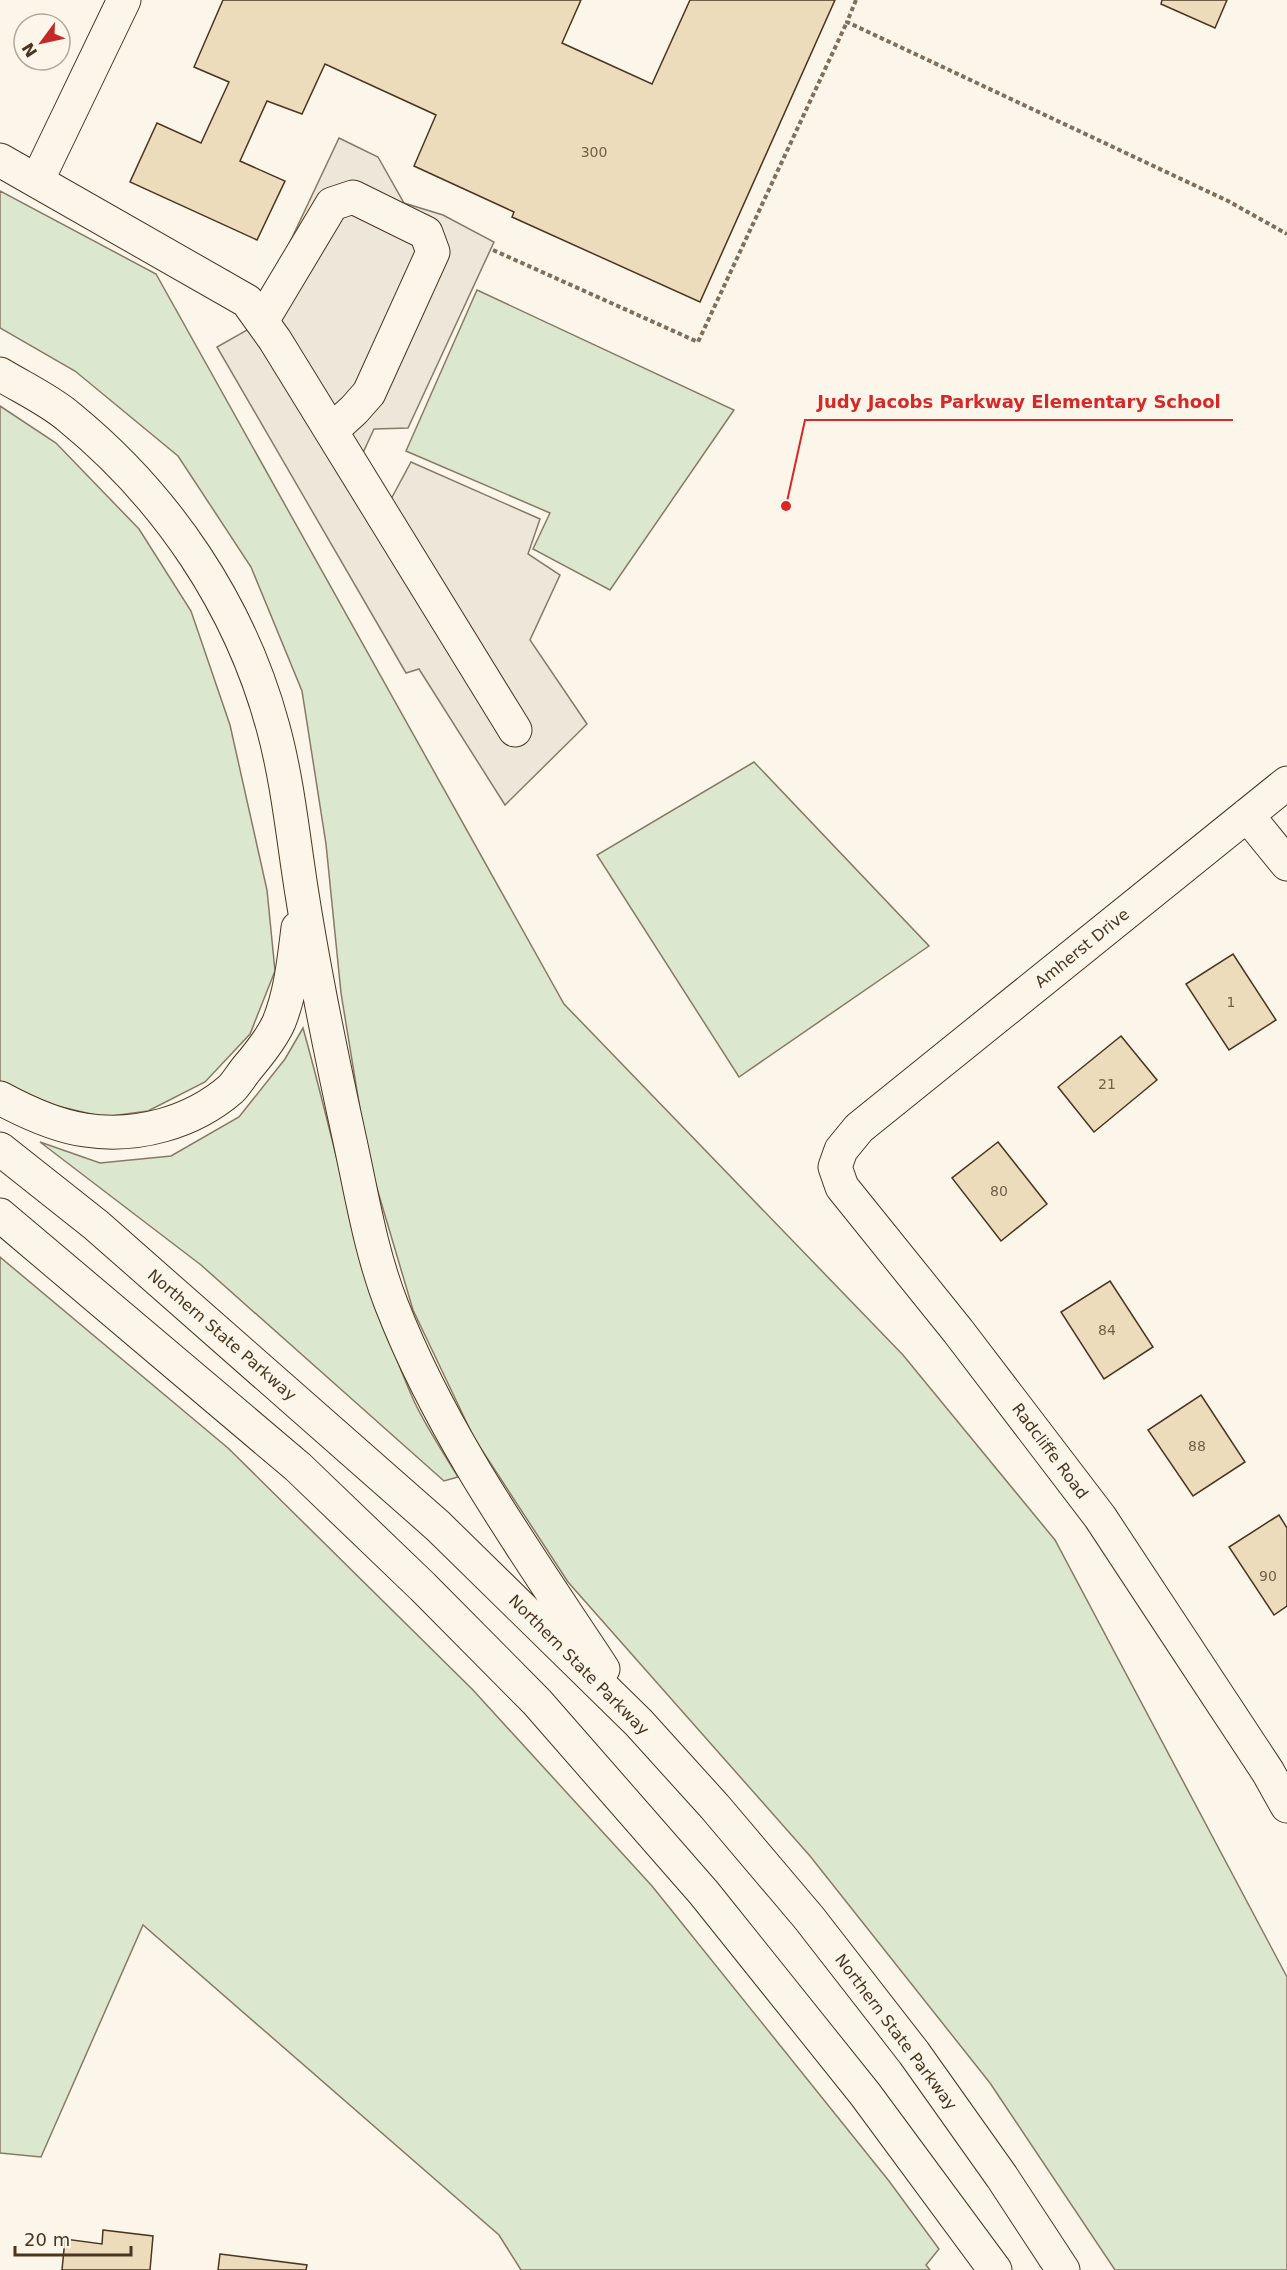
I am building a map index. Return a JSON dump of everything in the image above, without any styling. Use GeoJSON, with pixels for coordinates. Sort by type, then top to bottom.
{"type":"FeatureCollection","features":[{"type":"Feature","properties":{"kind":"main road"},"geometry":{"type":"LineString","coordinates":[[37,181],[124,0]]}},
{"type":"Feature","properties":{"kind":"main road"},"geometry":{"type":"LineString","coordinates":[[0,159],[247,301],[331,431],[515,730]]}},
{"type":"Feature","properties":{"kind":"main road"},"geometry":{"type":"LineString","coordinates":[[262,321],[332,204],[353,196],[426,233],[433,252],[369,393],[331,431]]}},
{"type":"Feature","properties":{"kind":"main road"},"geometry":{"type":"LineString","coordinates":[[0,374],[66,415],[118,461],[176,527],[225,605],[252,659],[273,728],[287,791],[302,897],[367,1220],[391,1304],[424,1377],[462,1452],[639,1723]]}},
{"type":"Feature","properties":{"kind":"main road","name":"Amherst Drive"},"geometry":{"type":"LineString","coordinates":[[878,1113],[1287,783]]}},
{"type":"Feature","properties":{"kind":"main road"},"geometry":{"type":"LineString","coordinates":[[1247,815],[1287,864]]}},
{"type":"Feature","properties":{"kind":"main road"},"geometry":{"type":"LineString","coordinates":[[0,1098],[48,1120],[85,1130],[124,1132],[165,1126],[198,1110],[231,1088],[259,1054],[278,1024],[292,982],[302,897]]}},
{"type":"Feature","properties":{"kind":"main road","name":"Radcliffe Road"},"geometry":{"type":"LineString","coordinates":[[878,1113],[859,1128],[842,1149],[835,1167],[842,1187],[958,1331],[1100,1517],[1268,1772],[1287,1806]]}},
{"type":"Feature","properties":{"kind":"main road","name":"Northern State Parkway"},"geometry":{"type":"LineString","coordinates":[[0,1149],[96,1225],[438,1526],[639,1723],[809,1917],[914,2053],[1002,2177],[1063,2270]]}},
{"type":"Feature","properties":{"kind":"main road"},"geometry":{"type":"LineString","coordinates":[[0,1215],[298,1467],[423,1587],[537,1702],[704,1893],[865,2094],[995,2270]]}},
{"type":"Feature","properties":{"kind":"path"},"geometry":{"type":"LineString","coordinates":[[493,250],[698,342],[856,0]]}},
{"type":"Feature","properties":{"kind":"path"},"geometry":{"type":"LineString","coordinates":[[847,22],[1228,201],[1287,234]]}},
{"type":"Feature","properties":{"kind":"green space"},"geometry":{"type":"Polygon","coordinates":[[[0,191],[156,274],[564,1004],[903,1355],[1055,1540],[1287,1977],[1287,2270],[1115,2270],[990,2083],[810,1856],[568,1582],[474,1438],[413,1310],[368,1158],[341,993],[326,844],[302,691],[251,567],[178,456],[75,371],[0,328],[0,191]]]}},
{"type":"Feature","properties":{"kind":"green space"},"geometry":{"type":"Polygon","coordinates":[[[477,290],[734,410],[610,590],[533,549],[550,513],[406,451],[477,290]]]}},
{"type":"Feature","properties":{"kind":"green space"},"geometry":{"type":"Polygon","coordinates":[[[0,406],[56,443],[139,529],[191,611],[230,725],[267,890],[275,971],[250,1034],[205,1082],[148,1111],[104,1117],[27,1099],[0,1081],[0,406]]]}},
{"type":"Feature","properties":{"kind":"green space"},"geometry":{"type":"Polygon","coordinates":[[[754,762],[929,946],[739,1077],[597,855],[754,762]]]}},
{"type":"Feature","properties":{"kind":"green space"},"geometry":{"type":"Polygon","coordinates":[[[303,1028],[352,1217],[379,1310],[414,1401],[458,1477],[444,1481],[201,1265],[40,1142],[100,1163],[171,1156],[239,1117],[285,1059],[303,1028]]]}},
{"type":"Feature","properties":{"kind":"green space"},"geometry":{"type":"Polygon","coordinates":[[[0,1257],[228,1448],[473,1690],[652,1886],[889,2181],[939,2249],[926,2265],[930,2270],[521,2270],[499,2235],[143,1925],[41,2157],[0,2153],[0,1257]]]}},
{"type":"Feature","properties":{"kind":"shaded area"},"geometry":{"type":"Polygon","coordinates":[[[339,138],[378,157],[404,203],[443,215],[494,242],[408,428],[374,429],[362,455],[391,499],[411,462],[540,519],[528,554],[560,575],[530,640],[587,724],[505,805],[419,669],[406,673],[217,347],[249,329],[339,138]]]}},
{"type":"Feature","properties":{"kind":"building"},"geometry":{"type":"Polygon","coordinates":[[[223,0],[581,0],[562,43],[652,84],[690,0],[835,0],[700,302],[512,217],[514,212],[414,166],[436,115],[325,64],[302,114],[267,101],[240,161],[285,181],[257,240],[130,182],[157,123],[201,143],[229,82],[194,67],[223,0]]]}},
{"type":"Feature","properties":{"kind":"building"},"geometry":{"type":"Polygon","coordinates":[[[1162,0],[1227,0],[1215,28],[1161,4],[1162,0]]]}},
{"type":"Feature","properties":{"kind":"building"},"geometry":{"type":"Polygon","coordinates":[[[1233,954],[1276,1020],[1229,1050],[1186,984],[1233,954]]]}},
{"type":"Feature","properties":{"kind":"building"},"geometry":{"type":"Polygon","coordinates":[[[1121,1036],[1157,1080],[1094,1132],[1058,1087],[1121,1036]]]}},
{"type":"Feature","properties":{"kind":"building"},"geometry":{"type":"Polygon","coordinates":[[[998,1142],[1047,1204],[1001,1241],[952,1178],[998,1142]]]}},
{"type":"Feature","properties":{"kind":"building"},"geometry":{"type":"Polygon","coordinates":[[[1110,1281],[1153,1347],[1104,1379],[1061,1312],[1110,1281]]]}},
{"type":"Feature","properties":{"kind":"building"},"geometry":{"type":"Polygon","coordinates":[[[1201,1395],[1245,1462],[1193,1496],[1148,1430],[1201,1395]]]}},
{"type":"Feature","properties":{"kind":"building"},"geometry":{"type":"Polygon","coordinates":[[[1279,1515],[1287,1528],[1287,1606],[1274,1615],[1229,1547],[1279,1515]]]}},
{"type":"Feature","properties":{"kind":"building"},"geometry":{"type":"Polygon","coordinates":[[[103,2230],[153,2236],[150,2270],[62,2270],[65,2239],[102,2244],[103,2230]]]}},
{"type":"Feature","properties":{"kind":"building"},"geometry":{"type":"Polygon","coordinates":[[[220,2254],[307,2265],[306,2270],[218,2270],[220,2254]]]}},
{"type":"Feature","properties":{"kind":"place","name":"Judy Jacobs Parkway Elementary School"},"geometry":{"type":"Point","coordinates":[786,506]}}]}
